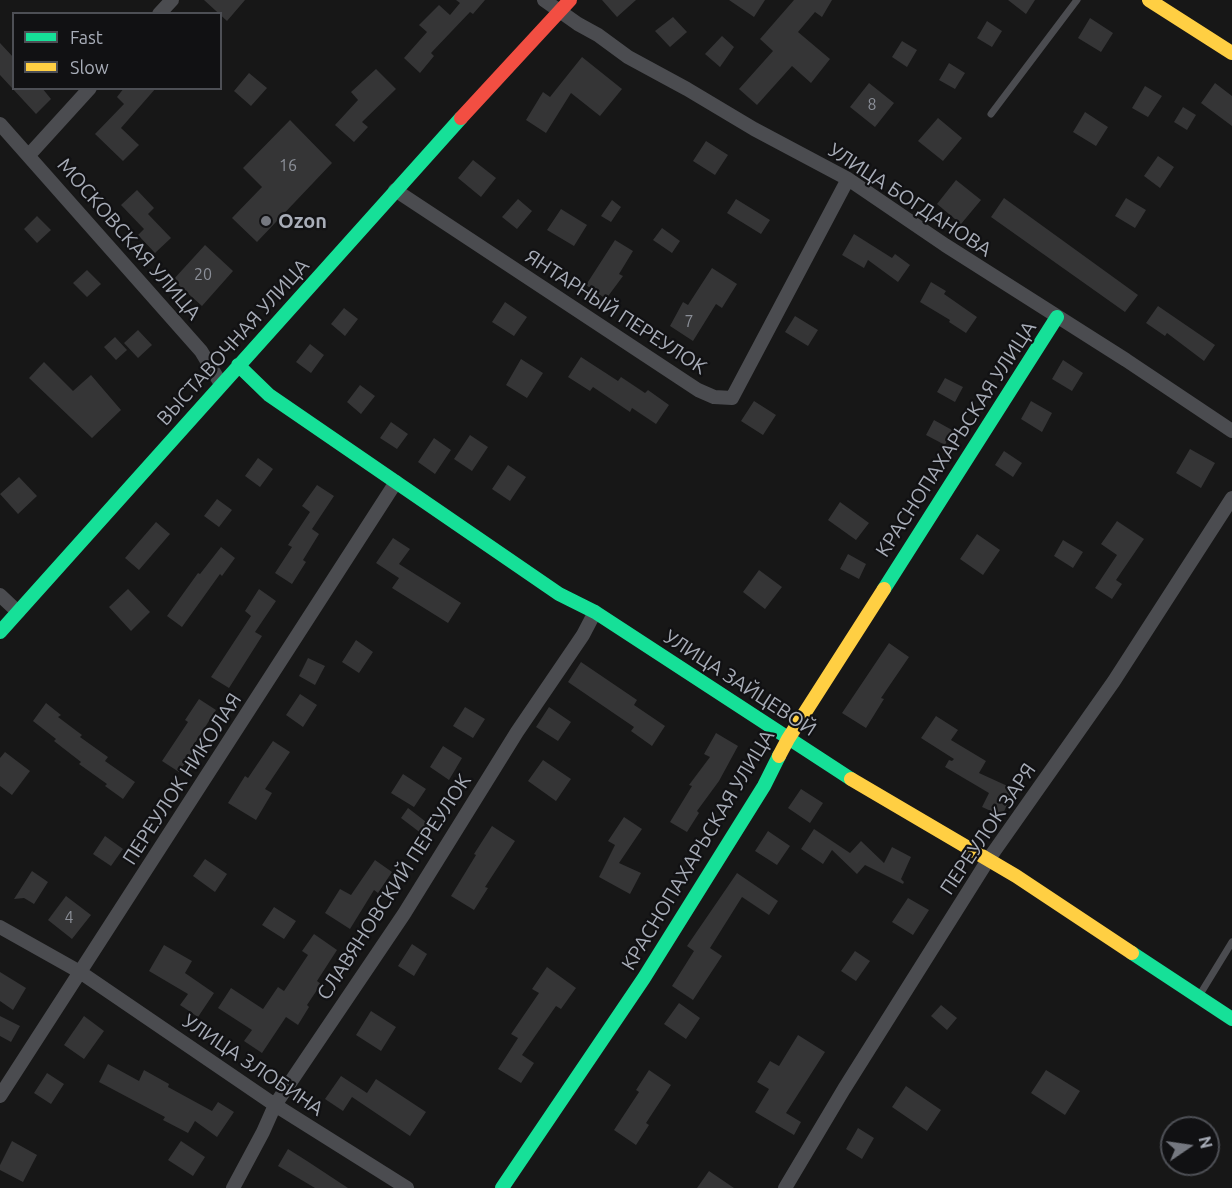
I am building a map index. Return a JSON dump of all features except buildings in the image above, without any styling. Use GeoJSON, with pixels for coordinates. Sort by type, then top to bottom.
{"type":"FeatureCollection","features":[{"type":"Feature","properties":{"kind":"street"},"geometry":{"type":"LineString","coordinates":[[161,12],[172,0]]}},
{"type":"Feature","properties":{"kind":"street","name":"УЛИЦА БОГДАНОВА"},"geometry":{"type":"LineString","coordinates":[[544,0],[628,57],[754,129],[848,179],[945,246],[1126,360],[1232,431]]}},
{"type":"Feature","properties":{"kind":"street","name":"ВЫСТАВОЧНАЯ УЛИЦА"},"geometry":{"type":"LineString","coordinates":[[0,632],[395,190],[570,0]]}},
{"type":"Feature","properties":{"kind":"street"},"geometry":{"type":"LineString","coordinates":[[1149,0],[1232,52]]}},
{"type":"Feature","properties":{"kind":"street"},"geometry":{"type":"LineString","coordinates":[[29,155],[88,90]]}},
{"type":"Feature","properties":{"kind":"street","name":"МОСКОВСКАЯ УЛИЦА"},"geometry":{"type":"LineString","coordinates":[[0,124],[201,351],[221,384]]}},
{"type":"Feature","properties":{"kind":"street","name":"ЯНТАРНЫЙ ПЕРЕУЛОК"},"geometry":{"type":"LineString","coordinates":[[395,190],[698,390],[714,397],[732,398],[848,179]]}},
{"type":"Feature","properties":{"kind":"street","name":"КРАСНОПАХАРЬСКАЯ УЛИЦА"},"geometry":{"type":"LineString","coordinates":[[502,1188],[644,978],[764,786],[788,739],[1057,317]]}},
{"type":"Feature","properties":{"kind":"street","name":"УЛИЦА ЗАЙЦЕВОЙ"},"geometry":{"type":"LineString","coordinates":[[238,365],[269,395],[559,594],[595,612],[888,802],[1016,876],[1232,1019]]}},
{"type":"Feature","properties":{"kind":"street","name":"ПЕРЕУЛОК НИКОЛАЯ"},"geometry":{"type":"LineString","coordinates":[[0,1096],[396,482]]}},
{"type":"Feature","properties":{"kind":"street","name":"ПЕРЕУЛОК ЗАРЯ"},"geometry":{"type":"LineString","coordinates":[[785,1188],[844,1089],[988,860],[1114,681],[1232,498]]}},
{"type":"Feature","properties":{"kind":"street"},"geometry":{"type":"LineString","coordinates":[[0,595],[18,612]]}},
{"type":"Feature","properties":{"kind":"street","name":"СЛАВЯНОВСКИЙ ПЕРЕУЛОК"},"geometry":{"type":"LineString","coordinates":[[233,1188],[275,1105],[404,915],[505,752],[583,635],[595,612]]}},
{"type":"Feature","properties":{"kind":"street","name":"УЛИЦА ЗЛОБИНА"},"geometry":{"type":"LineString","coordinates":[[0,927],[80,972],[275,1105],[407,1188]]}},
{"type":"Feature","properties":{"kind":"lane"},"geometry":{"type":"LineString","coordinates":[[992,114],[1077,0]]}},
{"type":"Feature","properties":{"kind":"lane"},"geometry":{"type":"LineString","coordinates":[[1199,997],[1232,942]]}},
{"type":"Feature","properties":{"kind":"traffic: fast"},"geometry":{"type":"LineString","coordinates":[[0,632],[461,118]]}},
{"type":"Feature","properties":{"kind":"traffic: fast"},"geometry":{"type":"LineString","coordinates":[[884,589],[1057,317]]}},
{"type":"Feature","properties":{"kind":"traffic: fast"},"geometry":{"type":"LineString","coordinates":[[238,365],[269,395],[559,594],[595,612],[851,779]]}},
{"type":"Feature","properties":{"kind":"traffic: fast"},"geometry":{"type":"LineString","coordinates":[[502,1188],[644,978],[764,786],[779,756]]}},
{"type":"Feature","properties":{"kind":"traffic: fast"},"geometry":{"type":"LineString","coordinates":[[1132,953],[1232,1019]]}},
{"type":"Feature","properties":{"kind":"traffic: slow"},"geometry":{"type":"LineString","coordinates":[[1149,0],[1232,53]]}},
{"type":"Feature","properties":{"kind":"traffic: slow"},"geometry":{"type":"LineString","coordinates":[[779,756],[884,589]]}},
{"type":"Feature","properties":{"kind":"traffic: slow"},"geometry":{"type":"LineString","coordinates":[[851,779],[1016,876],[1132,953]]}},
{"type":"Feature","properties":{"kind":"traffic: jam"},"geometry":{"type":"LineString","coordinates":[[461,118],[570,0]]}},
{"type":"Feature","properties":{"kind":"place","name":"Ozon"},"geometry":{"type":"Point","coordinates":[266,221]}}]}
